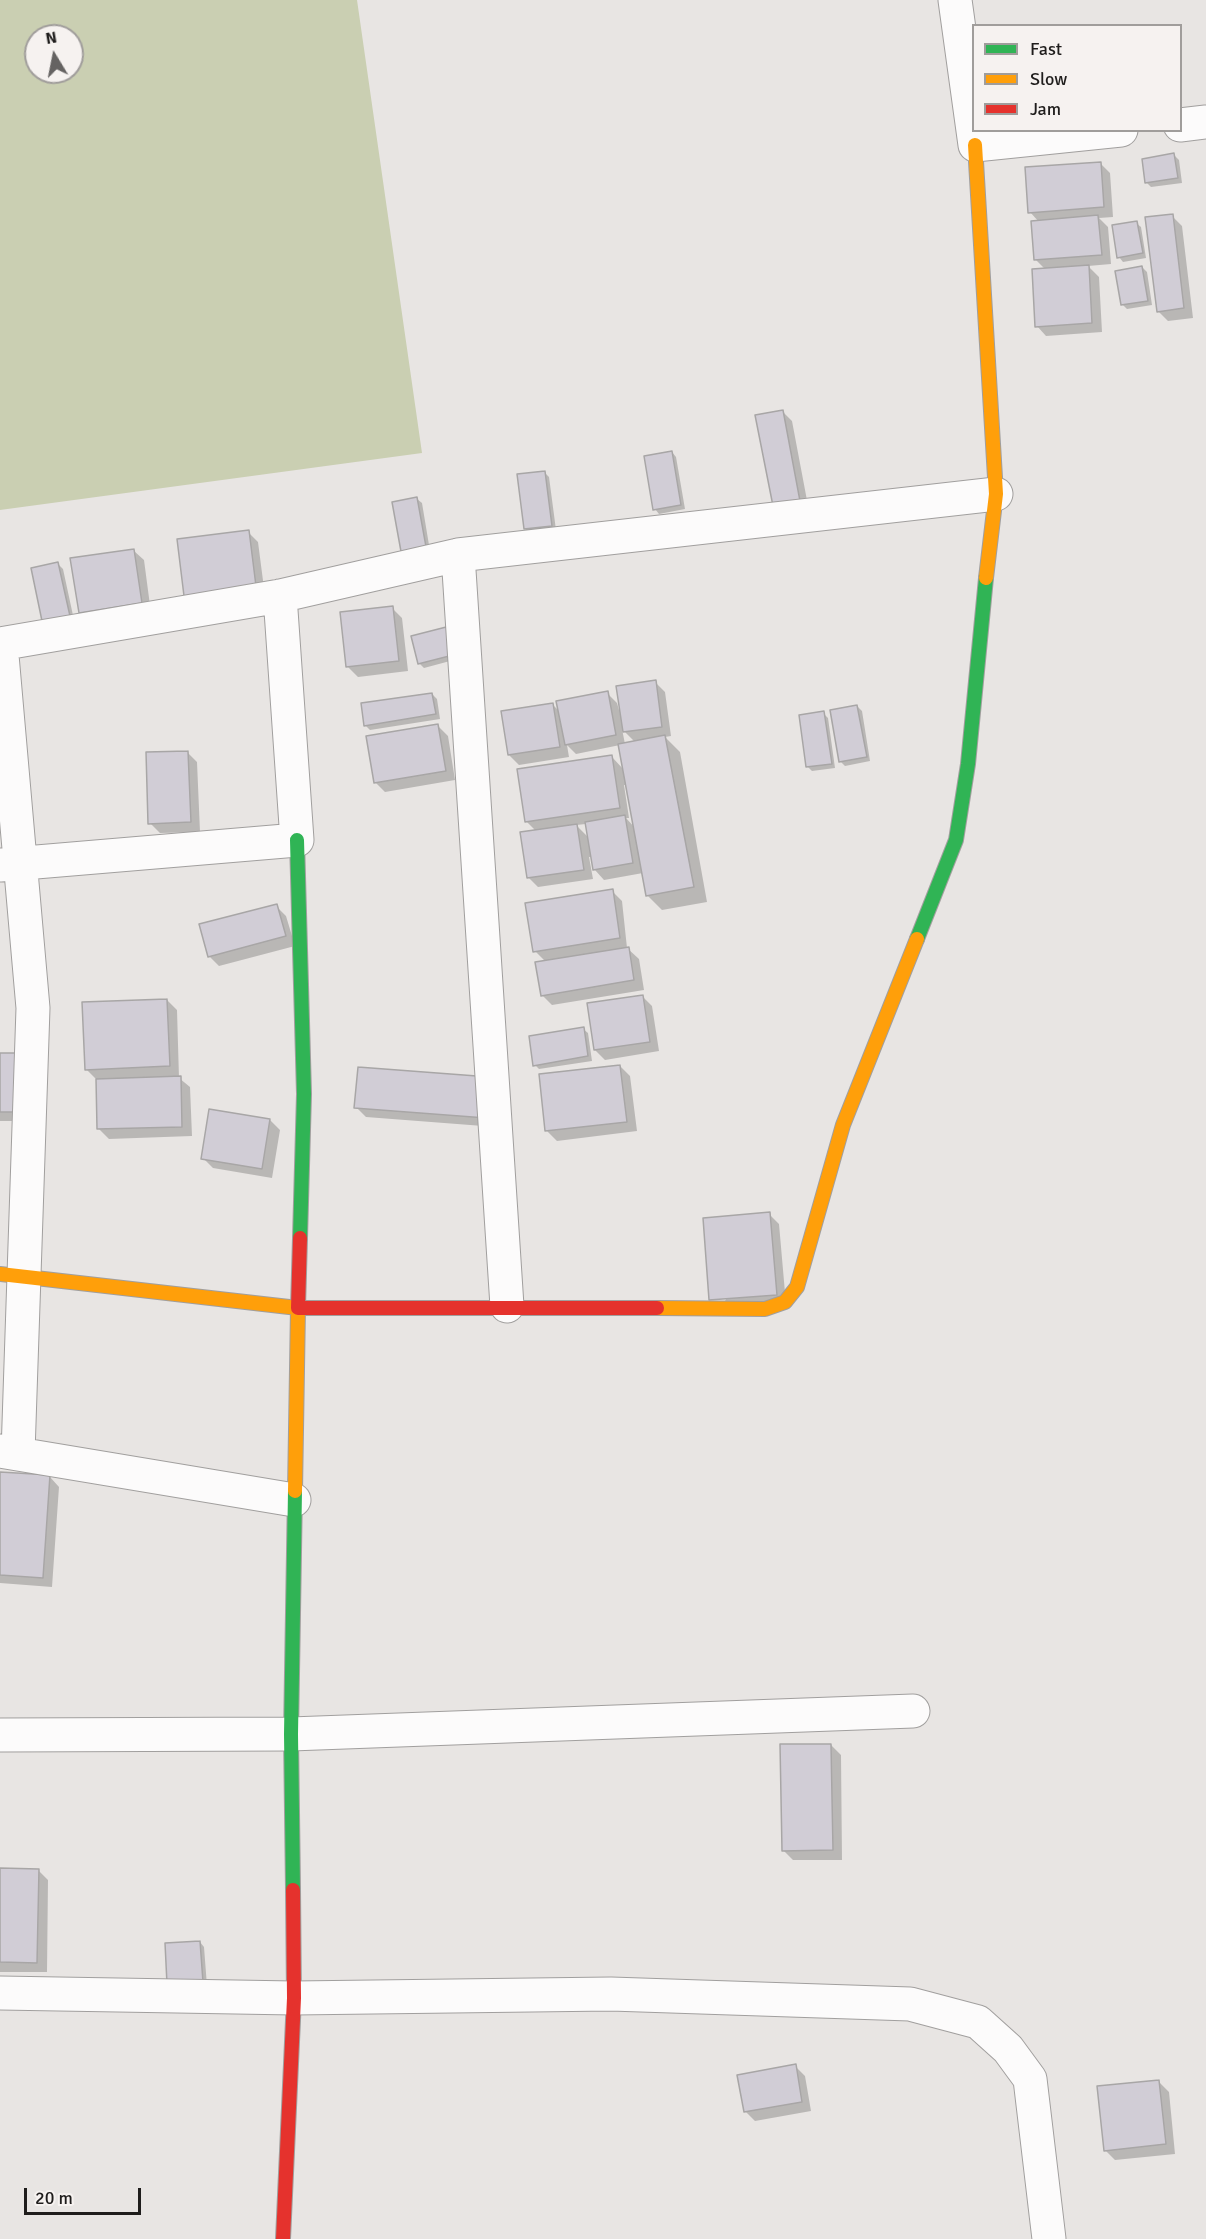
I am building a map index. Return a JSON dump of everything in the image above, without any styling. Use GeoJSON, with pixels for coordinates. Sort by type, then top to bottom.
{"type":"FeatureCollection","features":[{"type":"Feature","properties":{"kind":"street"},"geometry":{"type":"LineString","coordinates":[[955,0],[972,123]]}},
{"type":"Feature","properties":{"kind":"street"},"geometry":{"type":"LineString","coordinates":[[1182,125],[1206,122]]}},
{"type":"Feature","properties":{"kind":"street"},"geometry":{"type":"LineString","coordinates":[[13,1275],[298,1308],[507,1306],[765,1309],[785,1302],[797,1287],[843,1125],[956,840],[968,764],[996,494],[973,132]]}},
{"type":"Feature","properties":{"kind":"street"},"geometry":{"type":"LineString","coordinates":[[975,145],[1102,132]]}},
{"type":"Feature","properties":{"kind":"street"},"geometry":{"type":"LineString","coordinates":[[294,1500],[9,1452],[13,1275],[33,1008],[10,865],[1,644],[280,596],[458,555],[996,494]]}},
{"type":"Feature","properties":{"kind":"street"},"geometry":{"type":"LineString","coordinates":[[458,555],[507,1306]]}},
{"type":"Feature","properties":{"kind":"street"},"geometry":{"type":"LineString","coordinates":[[280,596],[297,840],[304,1094],[291,1734],[294,1998],[283,2239]]}},
{"type":"Feature","properties":{"kind":"street"},"geometry":{"type":"LineString","coordinates":[[10,865],[297,840]]}},
{"type":"Feature","properties":{"kind":"street"},"geometry":{"type":"LineString","coordinates":[[0,1735],[291,1734],[913,1710]]}},
{"type":"Feature","properties":{"kind":"street"},"geometry":{"type":"LineString","coordinates":[[0,1993],[294,1998],[611,1994],[910,2004],[978,2022],[1008,2049],[1030,2079],[1049,2239]]}},
{"type":"Feature","properties":{"kind":"green space"},"geometry":{"type":"Polygon","coordinates":[[[0,0],[357,0],[422,453],[0,510],[0,0]]]}},
{"type":"Feature","properties":{"kind":"building"},"geometry":{"type":"Polygon","coordinates":[[[1174,153],[1178,178],[1145,183],[1142,159],[1174,153]]]}},
{"type":"Feature","properties":{"kind":"building"},"geometry":{"type":"Polygon","coordinates":[[[1101,162],[1104,207],[1028,213],[1025,167],[1101,162]]]}},
{"type":"Feature","properties":{"kind":"building"},"geometry":{"type":"Polygon","coordinates":[[[1173,214],[1184,308],[1157,312],[1145,217],[1173,214]]]}},
{"type":"Feature","properties":{"kind":"building"},"geometry":{"type":"Polygon","coordinates":[[[1098,215],[1102,255],[1034,260],[1031,221],[1098,215]]]}},
{"type":"Feature","properties":{"kind":"building"},"geometry":{"type":"Polygon","coordinates":[[[1137,221],[1143,253],[1117,258],[1112,225],[1137,221]]]}},
{"type":"Feature","properties":{"kind":"building"},"geometry":{"type":"Polygon","coordinates":[[[1089,265],[1092,323],[1035,327],[1032,269],[1089,265]]]}},
{"type":"Feature","properties":{"kind":"building"},"geometry":{"type":"Polygon","coordinates":[[[1142,266],[1148,301],[1121,305],[1115,271],[1142,266]]]}},
{"type":"Feature","properties":{"kind":"building"},"geometry":{"type":"Polygon","coordinates":[[[783,410],[800,501],[773,506],[755,415],[783,410]]]}},
{"type":"Feature","properties":{"kind":"building"},"geometry":{"type":"Polygon","coordinates":[[[672,451],[681,505],[653,510],[644,456],[672,451]]]}},
{"type":"Feature","properties":{"kind":"building"},"geometry":{"type":"Polygon","coordinates":[[[545,471],[552,526],[524,529],[517,474],[545,471]]]}},
{"type":"Feature","properties":{"kind":"building"},"geometry":{"type":"Polygon","coordinates":[[[417,497],[427,552],[402,557],[392,502],[417,497]]]}},
{"type":"Feature","properties":{"kind":"building"},"geometry":{"type":"Polygon","coordinates":[[[249,530],[256,586],[184,596],[177,539],[249,530]]]}},
{"type":"Feature","properties":{"kind":"building"},"geometry":{"type":"Polygon","coordinates":[[[134,549],[142,603],[79,613],[70,558],[134,549]]]}},
{"type":"Feature","properties":{"kind":"building"},"geometry":{"type":"Polygon","coordinates":[[[58,562],[70,616],[42,621],[31,568],[58,562]]]}},
{"type":"Feature","properties":{"kind":"building"},"geometry":{"type":"Polygon","coordinates":[[[393,606],[399,661],[346,667],[340,612],[393,606]]]}},
{"type":"Feature","properties":{"kind":"building"},"geometry":{"type":"Polygon","coordinates":[[[454,625],[461,653],[418,664],[411,636],[454,625]]]}},
{"type":"Feature","properties":{"kind":"building"},"geometry":{"type":"Polygon","coordinates":[[[656,680],[662,727],[623,732],[616,686],[656,680]]]}},
{"type":"Feature","properties":{"kind":"building"},"geometry":{"type":"Polygon","coordinates":[[[608,691],[616,735],[565,745],[556,701],[608,691]]]}},
{"type":"Feature","properties":{"kind":"building"},"geometry":{"type":"Polygon","coordinates":[[[432,693],[436,714],[364,726],[361,703],[432,693]]]}},
{"type":"Feature","properties":{"kind":"building"},"geometry":{"type":"Polygon","coordinates":[[[553,703],[560,747],[508,755],[501,711],[553,703]]]}},
{"type":"Feature","properties":{"kind":"building"},"geometry":{"type":"Polygon","coordinates":[[[857,705],[867,757],[839,762],[830,710],[857,705]]]}},
{"type":"Feature","properties":{"kind":"building"},"geometry":{"type":"Polygon","coordinates":[[[824,711],[832,764],[806,767],[799,715],[824,711]]]}},
{"type":"Feature","properties":{"kind":"building"},"geometry":{"type":"Polygon","coordinates":[[[438,724],[446,771],[374,783],[366,736],[438,724]]]}},
{"type":"Feature","properties":{"kind":"building"},"geometry":{"type":"Polygon","coordinates":[[[665,735],[694,887],[646,896],[618,744],[665,735]]]}},
{"type":"Feature","properties":{"kind":"building"},"geometry":{"type":"Polygon","coordinates":[[[188,751],[191,822],[148,824],[146,752],[188,751]]]}},
{"type":"Feature","properties":{"kind":"building"},"geometry":{"type":"Polygon","coordinates":[[[612,755],[620,808],[525,822],[517,769],[612,755]]]}},
{"type":"Feature","properties":{"kind":"building"},"geometry":{"type":"Polygon","coordinates":[[[625,815],[633,863],[593,870],[585,822],[625,815]]]}},
{"type":"Feature","properties":{"kind":"building"},"geometry":{"type":"Polygon","coordinates":[[[577,824],[584,870],[527,878],[520,832],[577,824]]]}},
{"type":"Feature","properties":{"kind":"building"},"geometry":{"type":"Polygon","coordinates":[[[613,889],[620,938],[533,952],[525,903],[613,889]]]}},
{"type":"Feature","properties":{"kind":"building"},"geometry":{"type":"Polygon","coordinates":[[[277,904],[286,936],[208,957],[199,924],[277,904]]]}},
{"type":"Feature","properties":{"kind":"building"},"geometry":{"type":"Polygon","coordinates":[[[629,947],[634,980],[541,996],[535,962],[629,947]]]}},
{"type":"Feature","properties":{"kind":"building"},"geometry":{"type":"Polygon","coordinates":[[[643,995],[650,1042],[594,1050],[587,1003],[643,995]]]}},
{"type":"Feature","properties":{"kind":"building"},"geometry":{"type":"Polygon","coordinates":[[[167,999],[170,1066],[85,1070],[82,1002],[167,999]]]}},
{"type":"Feature","properties":{"kind":"building"},"geometry":{"type":"Polygon","coordinates":[[[584,1027],[588,1056],[533,1066],[529,1036],[584,1027]]]}},
{"type":"Feature","properties":{"kind":"building"},"geometry":{"type":"Polygon","coordinates":[[[0,1053],[15,1053],[15,1112],[0,1112],[0,1053]]]}},
{"type":"Feature","properties":{"kind":"building"},"geometry":{"type":"Polygon","coordinates":[[[620,1065],[627,1122],[545,1131],[539,1074],[620,1065]]]}},
{"type":"Feature","properties":{"kind":"building"},"geometry":{"type":"Polygon","coordinates":[[[358,1067],[490,1077],[486,1118],[354,1108],[358,1067]]]}},
{"type":"Feature","properties":{"kind":"building"},"geometry":{"type":"Polygon","coordinates":[[[181,1076],[182,1127],[97,1129],[96,1079],[181,1076]]]}},
{"type":"Feature","properties":{"kind":"building"},"geometry":{"type":"Polygon","coordinates":[[[209,1109],[270,1119],[262,1169],[201,1159],[209,1109]]]}},
{"type":"Feature","properties":{"kind":"building"},"geometry":{"type":"Polygon","coordinates":[[[770,1212],[777,1295],[709,1300],[703,1218],[770,1212]]]}},
{"type":"Feature","properties":{"kind":"building"},"geometry":{"type":"Polygon","coordinates":[[[0,1472],[50,1475],[43,1578],[0,1575],[0,1472]]]}},
{"type":"Feature","properties":{"kind":"building"},"geometry":{"type":"Polygon","coordinates":[[[780,1744],[831,1744],[833,1850],[782,1851],[780,1744]]]}},
{"type":"Feature","properties":{"kind":"building"},"geometry":{"type":"Polygon","coordinates":[[[0,1868],[39,1869],[37,1963],[0,1962],[0,1868]]]}},
{"type":"Feature","properties":{"kind":"building"},"geometry":{"type":"Polygon","coordinates":[[[200,1941],[203,1982],[167,1984],[165,1943],[200,1941]]]}},
{"type":"Feature","properties":{"kind":"building"},"geometry":{"type":"Polygon","coordinates":[[[796,2064],[802,2102],[744,2112],[737,2075],[796,2064]]]}},
{"type":"Feature","properties":{"kind":"building"},"geometry":{"type":"Polygon","coordinates":[[[1159,2080],[1166,2144],[1104,2151],[1097,2086],[1159,2080]]]}},
{"type":"Feature","properties":{"kind":"traffic: fast"},"geometry":{"type":"LineString","coordinates":[[917,939],[956,840],[968,764],[986,578]]}},
{"type":"Feature","properties":{"kind":"traffic: fast"},"geometry":{"type":"LineString","coordinates":[[297,840],[304,1094],[300,1238]]}},
{"type":"Feature","properties":{"kind":"traffic: fast"},"geometry":{"type":"LineString","coordinates":[[293,1890],[291,1734],[295,1491]]}},
{"type":"Feature","properties":{"kind":"traffic: slow"},"geometry":{"type":"LineString","coordinates":[[975,145],[996,494],[986,578]]}},
{"type":"Feature","properties":{"kind":"traffic: slow"},"geometry":{"type":"LineString","coordinates":[[657,1308],[765,1309],[785,1302],[797,1287],[843,1125],[917,939]]}},
{"type":"Feature","properties":{"kind":"traffic: slow"},"geometry":{"type":"LineString","coordinates":[[0,1274],[298,1308],[295,1491]]}},
{"type":"Feature","properties":{"kind":"traffic: jam"},"geometry":{"type":"LineString","coordinates":[[300,1238],[298,1308],[657,1308]]}},
{"type":"Feature","properties":{"kind":"traffic: jam"},"geometry":{"type":"LineString","coordinates":[[283,2239],[294,1998],[293,1890]]}}]}
